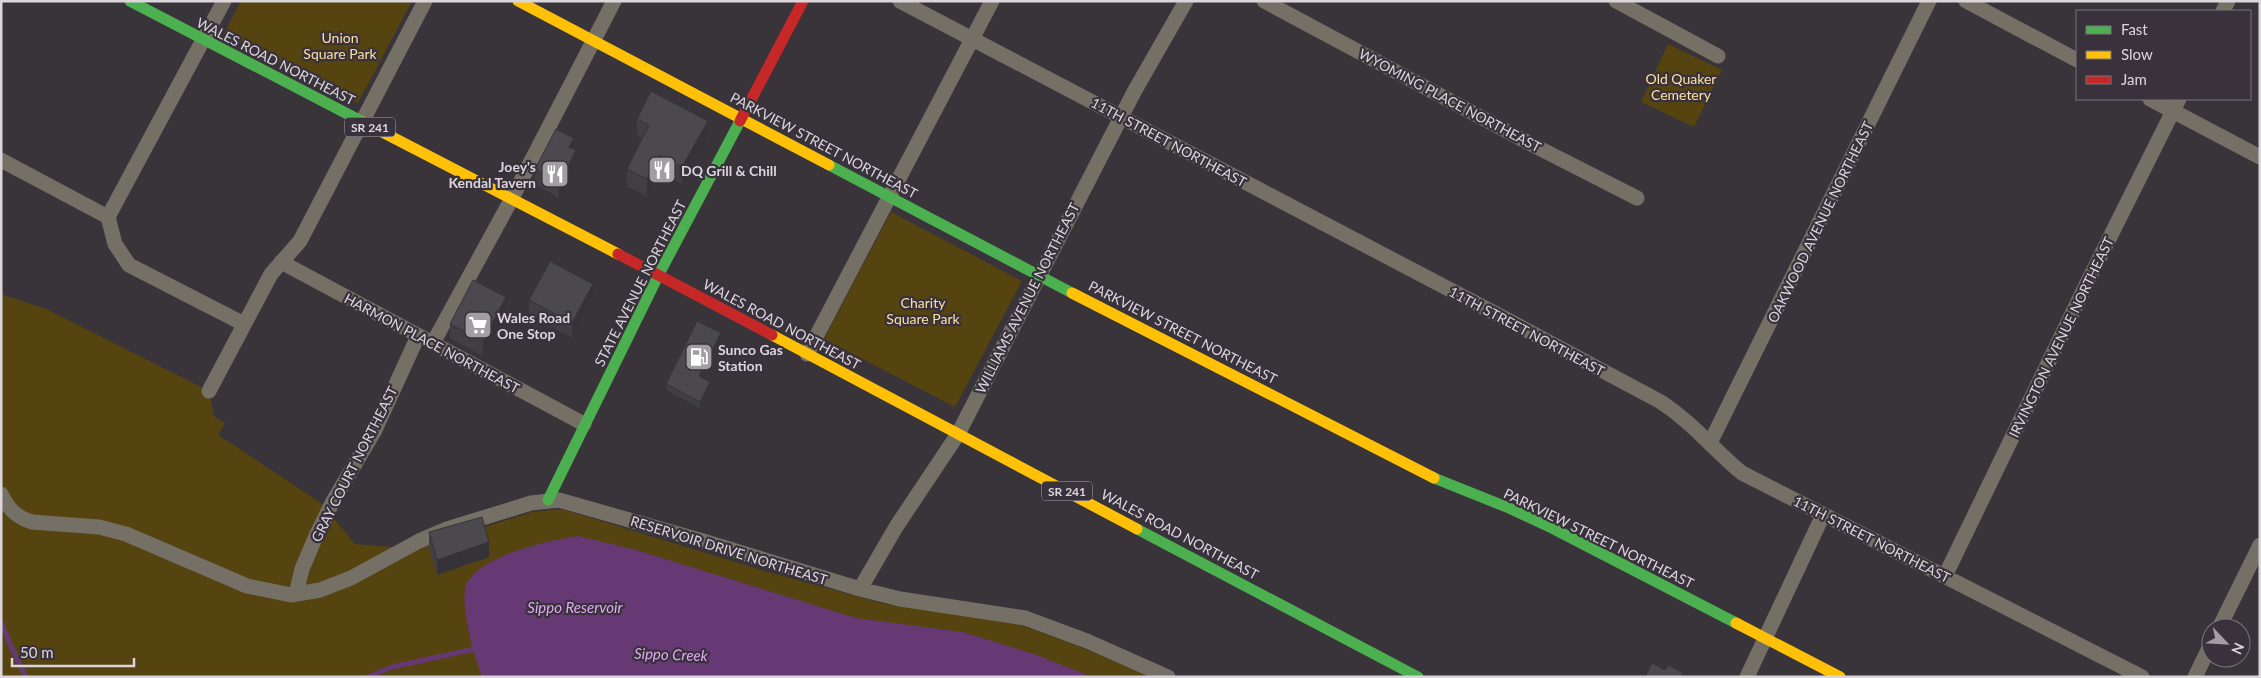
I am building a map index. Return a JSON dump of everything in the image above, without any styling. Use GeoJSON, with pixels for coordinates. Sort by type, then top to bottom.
{"type":"FeatureCollection","features":[{"type":"Feature","properties":{"kind":"street","name":"WALES ROAD NORTHEAST"},"geometry":{"type":"LineString","coordinates":[[130,1],[807,354],[1418,677]]}},
{"type":"Feature","properties":{"kind":"street"},"geometry":{"type":"LineString","coordinates":[[224,1],[108,217],[115,244],[129,265],[244,324]]}},
{"type":"Feature","properties":{"kind":"street"},"geometry":{"type":"LineString","coordinates":[[209,391],[270,274],[300,241],[425,1]]}},
{"type":"Feature","properties":{"kind":"street","name":"PARKVIEW STREET NORTHEAST"},"geometry":{"type":"LineString","coordinates":[[518,1],[1038,276],[1436,480],[1509,508],[1552,528],[1840,677]]}},
{"type":"Feature","properties":{"kind":"street"},"geometry":{"type":"LineString","coordinates":[[433,344],[511,200],[614,1]]}},
{"type":"Feature","properties":{"kind":"street","name":"STATE AVENUE NORTHEAST"},"geometry":{"type":"LineString","coordinates":[[548,500],[658,276],[742,120],[803,1]]}},
{"type":"Feature","properties":{"kind":"street","name":"11TH STREET NORTHEAST"},"geometry":{"type":"LineString","coordinates":[[900,1],[1661,402],[1681,415],[1725,459],[1742,473],[2142,677]]}},
{"type":"Feature","properties":{"kind":"street"},"geometry":{"type":"LineString","coordinates":[[807,354],[992,1]]}},
{"type":"Feature","properties":{"kind":"street","name":"WILLIAMS AVENUE NORTHEAST"},"geometry":{"type":"LineString","coordinates":[[860,589],[896,527],[958,434],[1121,117],[1186,1]]}},
{"type":"Feature","properties":{"kind":"street","name":"WYOMING PLACE NORTHEAST"},"geometry":{"type":"LineString","coordinates":[[1264,1],[1529,143],[1637,198]]}},
{"type":"Feature","properties":{"kind":"street"},"geometry":{"type":"LineString","coordinates":[[1616,1],[1718,56]]}},
{"type":"Feature","properties":{"kind":"street","name":"OAKWOOD AVENUE NORTHEAST"},"geometry":{"type":"LineString","coordinates":[[1710,443],[1929,1]]}},
{"type":"Feature","properties":{"kind":"street"},"geometry":{"type":"LineString","coordinates":[[1966,1],[2076,59]]}},
{"type":"Feature","properties":{"kind":"street"},"geometry":{"type":"LineString","coordinates":[[2154,100],[2176,105],[2260,157]]}},
{"type":"Feature","properties":{"kind":"street","name":"IRVINGTON AVENUE NORTHEAST"},"geometry":{"type":"LineString","coordinates":[[1945,576],[2086,284],[2176,105]]}},
{"type":"Feature","properties":{"kind":"street"},"geometry":{"type":"LineString","coordinates":[[1,160],[108,217]]}},
{"type":"Feature","properties":{"kind":"street","name":"HARMON PLACE NORTHEAST"},"geometry":{"type":"LineString","coordinates":[[281,262],[584,424]]}},
{"type":"Feature","properties":{"kind":"street","name":"GRAY COURT NORTHEAST"},"geometry":{"type":"LineString","coordinates":[[296,594],[302,569],[316,536],[332,503],[374,430],[418,336]]}},
{"type":"Feature","properties":{"kind":"street","name":"RESERVOIR DRIVE NORTHEAST"},"geometry":{"type":"LineString","coordinates":[[1,494],[12,512],[22,520],[99,527],[126,534],[247,586],[266,591],[296,594],[320,590],[351,578],[419,541],[446,529],[548,500],[576,504],[860,589],[900,599],[1025,618],[1087,641],[1168,677]]}},
{"type":"Feature","properties":{"kind":"street"},"geometry":{"type":"LineString","coordinates":[[1747,677],[1823,515]]}},
{"type":"Feature","properties":{"kind":"street"},"geometry":{"type":"LineString","coordinates":[[2224,618],[2260,545]]}},
{"type":"Feature","properties":{"kind":"street"},"geometry":{"type":"LineString","coordinates":[[2195,677],[2201,665]]}},
{"type":"Feature","properties":{"kind":"green space","name":"Union Square Park"},"geometry":{"type":"Polygon","coordinates":[[[241,1],[412,1],[358,103],[224,33],[241,1]]]}},
{"type":"Feature","properties":{"kind":"green space","name":"Old Quaker Cemetery"},"geometry":{"type":"Polygon","coordinates":[[[1668,44],[1722,70],[1694,127],[1641,102],[1668,44]]]}},
{"type":"Feature","properties":{"kind":"green space","name":"Charity Square Park"},"geometry":{"type":"Polygon","coordinates":[[[891,212],[1022,281],[955,407],[824,339],[891,212]]]}},
{"type":"Feature","properties":{"kind":"green space"},"geometry":{"type":"Polygon","coordinates":[[[1,294],[46,309],[209,391],[214,416],[225,423],[218,435],[321,503],[355,544],[416,549],[532,512],[562,509],[768,572],[885,604],[1015,623],[1076,645],[1150,677],[1,677],[1,294]]]}},
{"type":"Feature","properties":{"kind":"water","name":"Sippo Reservoir"},"geometry":{"type":"Polygon","coordinates":[[[578,536],[636,550],[856,618],[962,632],[1034,654],[1092,677],[482,677],[472,646],[465,610],[465,590],[470,578],[481,568],[513,552],[550,541],[578,536]]]}},
{"type":"Feature","properties":{"kind":"building"},"geometry":{"type":"Polygon","coordinates":[[[651,91],[708,121],[682,167],[660,155],[647,179],[627,169],[649,125],[637,119],[651,91]]]}},
{"type":"Feature","properties":{"kind":"building"},"geometry":{"type":"Polygon","coordinates":[[[556,129],[574,138],[569,147],[576,150],[559,184],[535,169],[556,129]]]}},
{"type":"Feature","properties":{"kind":"building"},"geometry":{"type":"Polygon","coordinates":[[[550,261],[593,284],[572,323],[529,300],[550,261]]]}},
{"type":"Feature","properties":{"kind":"building"},"geometry":{"type":"Polygon","coordinates":[[[473,280],[506,297],[483,341],[450,324],[473,280]]]}},
{"type":"Feature","properties":{"kind":"building"},"geometry":{"type":"Polygon","coordinates":[[[697,321],[721,333],[699,376],[710,382],[700,402],[666,384],[697,321]]]}},
{"type":"Feature","properties":{"kind":"building"},"geometry":{"type":"Polygon","coordinates":[[[482,517],[489,542],[437,560],[429,532],[482,517]]]}},
{"type":"Feature","properties":{"kind":"building"},"geometry":{"type":"Polygon","coordinates":[[[1652,663],[1665,670],[1668,665],[1683,673],[1680,677],[1645,677],[1652,663]]]}},
{"type":"Feature","properties":{"kind":"waterway","name":"Sippo Creek"},"geometry":{"type":"LineString","coordinates":[[1,622],[26,677]]}},
{"type":"Feature","properties":{"kind":"waterway","name":"Sippo Creek"},"geometry":{"type":"LineString","coordinates":[[368,677],[392,667],[479,648]]}},
{"type":"Feature","properties":{"kind":"traffic: fast"},"geometry":{"type":"LineString","coordinates":[[130,1],[363,122]]}},
{"type":"Feature","properties":{"kind":"traffic: fast"},"geometry":{"type":"LineString","coordinates":[[548,500],[658,276],[740,121]]}},
{"type":"Feature","properties":{"kind":"traffic: fast"},"geometry":{"type":"LineString","coordinates":[[829,165],[1072,293]]}},
{"type":"Feature","properties":{"kind":"traffic: fast"},"geometry":{"type":"LineString","coordinates":[[1434,478],[1509,508],[1552,528],[1736,623]]}},
{"type":"Feature","properties":{"kind":"traffic: fast"},"geometry":{"type":"LineString","coordinates":[[1137,529],[1418,677]]}},
{"type":"Feature","properties":{"kind":"traffic: slow"},"geometry":{"type":"LineString","coordinates":[[518,1],[829,165]]}},
{"type":"Feature","properties":{"kind":"traffic: slow"},"geometry":{"type":"LineString","coordinates":[[363,122],[618,254]]}},
{"type":"Feature","properties":{"kind":"traffic: slow"},"geometry":{"type":"LineString","coordinates":[[1072,293],[1434,478]]}},
{"type":"Feature","properties":{"kind":"traffic: slow"},"geometry":{"type":"LineString","coordinates":[[772,335],[1137,529]]}},
{"type":"Feature","properties":{"kind":"traffic: slow"},"geometry":{"type":"LineString","coordinates":[[1736,623],[1840,677]]}},
{"type":"Feature","properties":{"kind":"traffic: jam"},"geometry":{"type":"LineString","coordinates":[[740,121],[803,1]]}},
{"type":"Feature","properties":{"kind":"traffic: jam"},"geometry":{"type":"LineString","coordinates":[[618,254],[772,335]]}},
{"type":"Feature","properties":{"kind":"place","name":"DQ Grill & Chill"},"geometry":{"type":"Point","coordinates":[662,170]}},
{"type":"Feature","properties":{"kind":"place","name":"Joey's Kendal Tavern"},"geometry":{"type":"Point","coordinates":[555,174]}},
{"type":"Feature","properties":{"kind":"place","name":"Wales Road One Stop"},"geometry":{"type":"Point","coordinates":[478,325]}},
{"type":"Feature","properties":{"kind":"place","name":"Sunco Gas Station"},"geometry":{"type":"Point","coordinates":[699,357]}}]}
